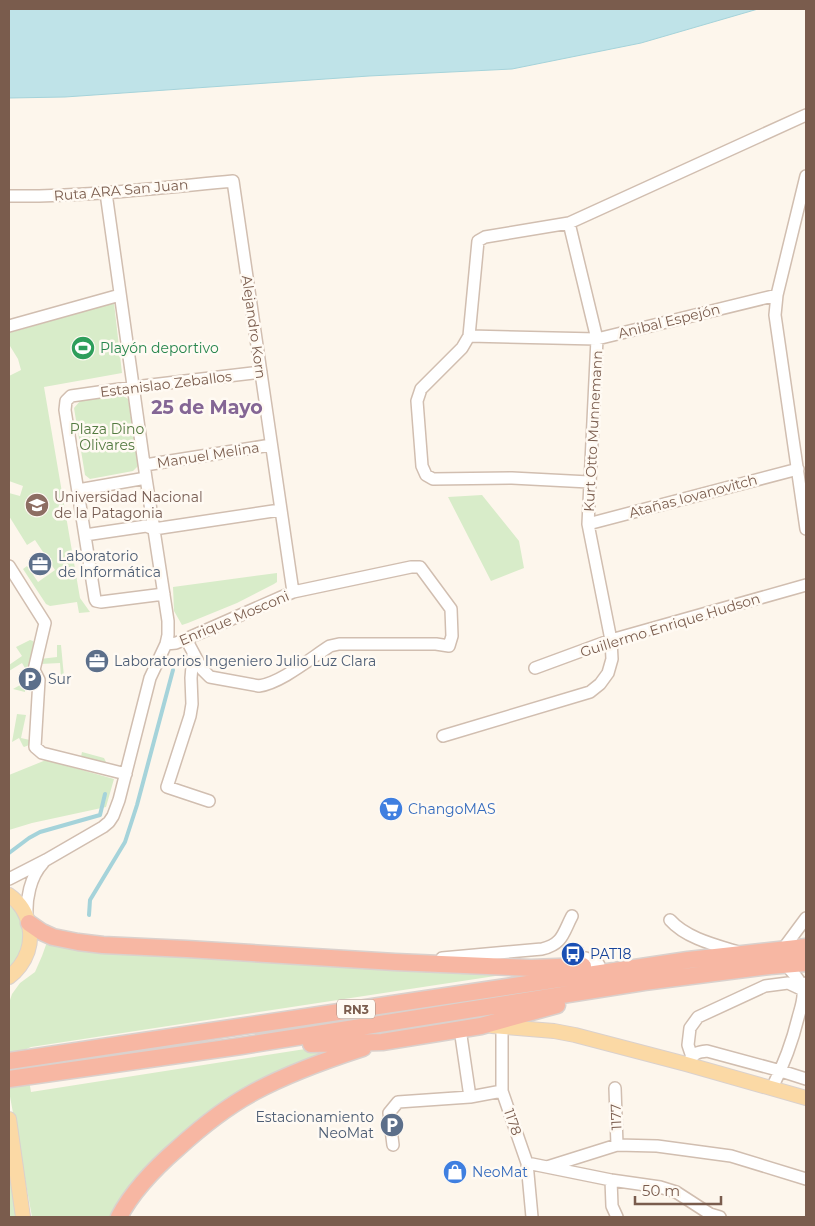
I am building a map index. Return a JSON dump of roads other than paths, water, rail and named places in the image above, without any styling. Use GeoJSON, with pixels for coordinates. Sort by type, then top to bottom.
{"type":"FeatureCollection","features":[{"type":"Feature","properties":{"kind":"highway"},"geometry":{"type":"LineString","coordinates":[[28,920],[42,932],[52,937],[78,942],[395,962],[531,968],[688,960]]}},
{"type":"Feature","properties":{"kind":"highway","name":"RN3"},"geometry":{"type":"LineString","coordinates":[[9,1079],[241,1046],[644,982],[784,957],[806,947]]}},
{"type":"Feature","properties":{"kind":"highway","name":"RN3"},"geometry":{"type":"LineString","coordinates":[[9,1061],[688,960],[744,954],[784,957],[806,963]]}},
{"type":"Feature","properties":{"kind":"highway"},"geometry":{"type":"LineString","coordinates":[[241,1046],[382,1042],[481,1026],[644,982]]}},
{"type":"Feature","properties":{"kind":"highway"},"geometry":{"type":"LineString","coordinates":[[119,1217],[164,1160],[215,1117],[276,1081],[321,1062],[382,1042]]}},
{"type":"Feature","properties":{"kind":"main road"},"geometry":{"type":"LineString","coordinates":[[9,895],[22,907],[28,920],[30,939],[27,954],[20,967],[9,977]]}},
{"type":"Feature","properties":{"kind":"main road"},"geometry":{"type":"LineString","coordinates":[[481,1026],[554,1030],[575,1034],[690,1061],[806,1098]]}},
{"type":"Feature","properties":{"kind":"main road"},"geometry":{"type":"LineString","coordinates":[[9,1119],[23,1217]]}},
{"type":"Feature","properties":{"kind":"street"},"geometry":{"type":"LineString","coordinates":[[590,482],[512,478],[433,479],[426,475],[422,466],[416,401],[421,390],[462,348],[469,336],[478,241],[485,237],[568,223],[806,115]]}},
{"type":"Feature","properties":{"kind":"street"},"geometry":{"type":"LineString","coordinates":[[806,176],[777,295],[775,314],[806,529]]}},
{"type":"Feature","properties":{"kind":"street","name":"Ruta ARA San Juan"},"geometry":{"type":"LineString","coordinates":[[9,196],[106,193],[232,181]]}},
{"type":"Feature","properties":{"kind":"street","name":"Alejandro Korn"},"geometry":{"type":"LineString","coordinates":[[232,181],[293,592]]}},
{"type":"Feature","properties":{"kind":"street"},"geometry":{"type":"LineString","coordinates":[[106,193],[168,621],[166,644]]}},
{"type":"Feature","properties":{"kind":"street","name":"Kurt Otto Munnemann"},"geometry":{"type":"LineString","coordinates":[[443,736],[590,692],[600,684],[608,673],[612,660],[611,640],[588,524],[597,339],[568,223]]}},
{"type":"Feature","properties":{"kind":"street"},"geometry":{"type":"LineString","coordinates":[[9,326],[120,295]]}},
{"type":"Feature","properties":{"kind":"street","name":"Anibal Espejón"},"geometry":{"type":"LineString","coordinates":[[469,336],[597,339],[777,295]]}},
{"type":"Feature","properties":{"kind":"street","name":"Estanislao Zeballos"},"geometry":{"type":"LineString","coordinates":[[78,490],[64,410],[66,401],[71,396],[261,372]]}},
{"type":"Feature","properties":{"kind":"street","name":"Manuel Melina"},"geometry":{"type":"LineString","coordinates":[[145,466],[272,445]]}},
{"type":"Feature","properties":{"kind":"street","name":"Atañas Iovanovitch"},"geometry":{"type":"LineString","coordinates":[[588,524],[798,469]]}},
{"type":"Feature","properties":{"kind":"street","name":"Manuel Melina"},"geometry":{"type":"LineString","coordinates":[[78,490],[146,478]]}},
{"type":"Feature","properties":{"kind":"street"},"geometry":{"type":"LineString","coordinates":[[78,490],[96,601],[101,602],[164,594]]}},
{"type":"Feature","properties":{"kind":"street"},"geometry":{"type":"LineString","coordinates":[[85,535],[146,526],[154,529],[280,510]]}},
{"type":"Feature","properties":{"kind":"street"},"geometry":{"type":"LineString","coordinates":[[9,566],[45,624],[34,670],[39,680],[35,747],[42,754],[126,774]]}},
{"type":"Feature","properties":{"kind":"street","name":"Enrique Mosconi"},"geometry":{"type":"LineString","coordinates":[[9,879],[96,832],[109,822],[119,800],[150,678],[166,644],[186,639],[293,592],[411,567],[420,567],[451,610],[452,636],[449,646],[436,644],[339,644],[330,646],[278,680],[267,685],[259,686],[210,677],[202,670],[194,654]]}},
{"type":"Feature","properties":{"kind":"street","name":"Guillermo Enrique Hudson"},"geometry":{"type":"LineString","coordinates":[[534,668],[611,640],[806,585]]}},
{"type":"Feature","properties":{"kind":"street"},"geometry":{"type":"LineString","coordinates":[[186,639],[194,654],[191,678],[192,704],[190,716],[167,787],[210,801]]}},
{"type":"Feature","properties":{"kind":"street","name":"Enrique Mosconi"},"geometry":{"type":"LineString","coordinates":[[28,920],[27,900],[38,868],[46,860]]}},
{"type":"Feature","properties":{"kind":"street"},"geometry":{"type":"LineString","coordinates":[[395,962],[547,948],[553,946],[562,938],[572,916]]}},
{"type":"Feature","properties":{"kind":"street"},"geometry":{"type":"LineString","coordinates":[[805,986],[795,975],[784,957],[806,918]]}},
{"type":"Feature","properties":{"kind":"street"},"geometry":{"type":"LineString","coordinates":[[670,920],[677,928],[712,944],[744,954]]}},
{"type":"Feature","properties":{"kind":"street"},"geometry":{"type":"LineString","coordinates":[[690,1061],[688,1045],[690,1028],[698,1017],[765,986],[788,983],[805,986]]}},
{"type":"Feature","properties":{"kind":"street"},"geometry":{"type":"LineString","coordinates":[[772,1088],[793,1039],[805,986]]}},
{"type":"Feature","properties":{"kind":"street","name":"1178"},"geometry":{"type":"LineString","coordinates":[[502,1026],[502,1090],[528,1163],[532,1217]]}},
{"type":"Feature","properties":{"kind":"street"},"geometry":{"type":"LineString","coordinates":[[460,1029],[470,1097]]}},
{"type":"Feature","properties":{"kind":"street"},"geometry":{"type":"LineString","coordinates":[[690,1061],[698,1052],[707,1051],[806,1079]]}},
{"type":"Feature","properties":{"kind":"street","name":"1177"},"geometry":{"type":"LineString","coordinates":[[615,1088],[617,1145]]}},
{"type":"Feature","properties":{"kind":"street"},"geometry":{"type":"LineString","coordinates":[[393,1145],[389,1113],[398,1102],[470,1097],[502,1090]]}},
{"type":"Feature","properties":{"kind":"street"},"geometry":{"type":"LineString","coordinates":[[547,1167],[617,1145],[657,1146],[731,1156],[806,1180]]}},
{"type":"Feature","properties":{"kind":"street"},"geometry":{"type":"LineString","coordinates":[[528,1163],[611,1180],[660,1187],[676,1192],[710,1214],[720,1217]]}},
{"type":"Feature","properties":{"kind":"street"},"geometry":{"type":"LineString","coordinates":[[611,1180],[612,1206],[617,1217]]}},
{"type":"Feature","properties":{"kind":"water"},"geometry":{"type":"Polygon","coordinates":[[[9,9],[758,9],[641,43],[512,69],[369,76],[65,97],[9,98],[9,9]]]}},
{"type":"Feature","properties":{"kind":"waterway"},"geometry":{"type":"LineString","coordinates":[[89,915],[90,900],[125,842],[137,805],[173,670]]}},
{"type":"Feature","properties":{"kind":"waterway"},"geometry":{"type":"LineString","coordinates":[[9,853],[40,832],[100,815],[105,794]]}},
{"type":"Feature","properties":{"kind":"place","name":"Playón deportivo"},"geometry":{"type":"Point","coordinates":[83,348]}},
{"type":"Feature","properties":{"kind":"place","name":"Universidad Nacional de la Patagonia"},"geometry":{"type":"Point","coordinates":[37,505]}},
{"type":"Feature","properties":{"kind":"place","name":"Laboratorio de Informática"},"geometry":{"type":"Point","coordinates":[40,564]}},
{"type":"Feature","properties":{"kind":"place","name":"Laboratorios Ingeniero Julio Luz Clara"},"geometry":{"type":"Point","coordinates":[97,661]}},
{"type":"Feature","properties":{"kind":"place","name":"Sur"},"geometry":{"type":"Point","coordinates":[30,679]}},
{"type":"Feature","properties":{"kind":"place","name":"ChangoMAS"},"geometry":{"type":"Point","coordinates":[391,809]}},
{"type":"Feature","properties":{"kind":"place","name":"PAT18"},"geometry":{"type":"Point","coordinates":[573,954]}},
{"type":"Feature","properties":{"kind":"place","name":"Estacionamiento NeoMat"},"geometry":{"type":"Point","coordinates":[392,1125]}},
{"type":"Feature","properties":{"kind":"place","name":"NeoMat"},"geometry":{"type":"Point","coordinates":[455,1172]}},
{"type":"Feature","properties":{"kind":"district","name":"25 de Mayo"},"geometry":{"type":"Point","coordinates":[207,407]}},
{"type":"Feature","properties":{"kind":"park label","name":"Plaza Dino Olivares"},"geometry":{"type":"Point","coordinates":[107,438]}}]}
